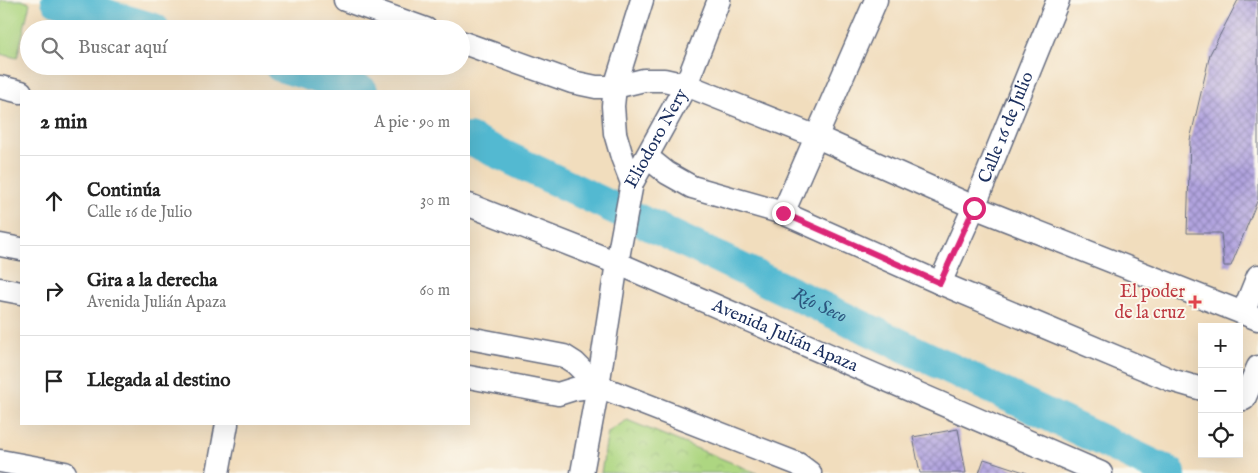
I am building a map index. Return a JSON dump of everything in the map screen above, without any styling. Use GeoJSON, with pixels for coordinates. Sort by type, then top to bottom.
{"type":"FeatureCollection","features":[{"type":"Feature","properties":{"kind":"street"},"geometry":{"type":"LineString","coordinates":[[345,0],[401,20]]}},
{"type":"Feature","properties":{"kind":"street","name":"Eliodoro Nery"},"geometry":{"type":"LineString","coordinates":[[632,187],[615,133],[612,106],[642,0]]}},
{"type":"Feature","properties":{"kind":"street","name":"Eliodoro Nery"},"geometry":{"type":"LineString","coordinates":[[632,187],[646,157],[686,85],[719,0]]}},
{"type":"Feature","properties":{"kind":"street"},"geometry":{"type":"LineString","coordinates":[[783,213],[876,0]]}},
{"type":"Feature","properties":{"kind":"street","name":"Calle 16 de Julio"},"geometry":{"type":"LineString","coordinates":[[940,283],[974,208],[1058,0]]}},
{"type":"Feature","properties":{"kind":"street"},"geometry":{"type":"LineString","coordinates":[[470,45],[572,82],[596,87],[616,87],[644,80],[664,80],[686,85],[816,137],[974,208],[1250,316],[1258,276]]}},
{"type":"Feature","properties":{"kind":"street"},"geometry":{"type":"LineString","coordinates":[[0,87],[20,92]]}},
{"type":"Feature","properties":{"kind":"street"},"geometry":{"type":"LineString","coordinates":[[646,157],[692,187],[783,213],[940,283],[1171,380],[1198,388]]}},
{"type":"Feature","properties":{"kind":"street"},"geometry":{"type":"LineString","coordinates":[[582,473],[632,187]]}},
{"type":"Feature","properties":{"kind":"street","name":"Avenida Julián Apaza"},"geometry":{"type":"LineString","coordinates":[[470,205],[619,254],[1101,473]]}},
{"type":"Feature","properties":{"kind":"street"},"geometry":{"type":"LineString","coordinates":[[0,245],[20,249]]}},
{"type":"Feature","properties":{"kind":"street"},"geometry":{"type":"LineString","coordinates":[[0,289],[20,293]]}},
{"type":"Feature","properties":{"kind":"street"},"geometry":{"type":"LineString","coordinates":[[470,338],[564,356],[575,363],[598,386],[800,470]]}},
{"type":"Feature","properties":{"kind":"street"},"geometry":{"type":"LineString","coordinates":[[1247,401],[1258,366]]}},
{"type":"Feature","properties":{"kind":"street"},"geometry":{"type":"LineString","coordinates":[[470,377],[558,394],[574,389],[598,386]]}},
{"type":"Feature","properties":{"kind":"street"},"geometry":{"type":"LineString","coordinates":[[218,473],[227,425]]}},
{"type":"Feature","properties":{"kind":"street"},"geometry":{"type":"LineString","coordinates":[[0,461],[65,473]]}},
{"type":"Feature","properties":{"kind":"green space"},"geometry":{"type":"Polygon","coordinates":[[[0,0],[21,0],[30,3],[26,20],[20,20],[20,45],[17,58],[0,54],[0,0]]]}},
{"type":"Feature","properties":{"kind":"green space"},"geometry":{"type":"Polygon","coordinates":[[[627,420],[757,473],[601,473],[608,432],[627,420]]]}},
{"type":"Feature","properties":{"kind":"building"},"geometry":{"type":"Polygon","coordinates":[[[1238,0],[1258,0],[1258,199],[1231,266],[1224,266],[1221,233],[1187,233],[1190,140],[1210,54],[1238,0]]]}},
{"type":"Feature","properties":{"kind":"building"},"geometry":{"type":"Polygon","coordinates":[[[958,429],[966,473],[920,473],[913,437],[958,429]]]}},
{"type":"Feature","properties":{"kind":"building"},"geometry":{"type":"Polygon","coordinates":[[[984,459],[1027,473],[979,473],[984,459]]]}},
{"type":"Feature","properties":{"kind":"waterway","name":"Río Seco"},"geometry":{"type":"LineString","coordinates":[[57,0],[124,20]]}},
{"type":"Feature","properties":{"kind":"waterway","name":"Río Seco"},"geometry":{"type":"LineString","coordinates":[[310,75],[359,90]]}},
{"type":"Feature","properties":{"kind":"waterway","name":"Río Seco"},"geometry":{"type":"LineString","coordinates":[[470,139],[1170,473]]}},
{"type":"Feature","properties":{"kind":"place","name":"El poder de la cruz"},"geometry":{"type":"Point","coordinates":[1195,302]}},
{"type":"Feature","properties":{"kind":"route"},"geometry":{"type":"LineString","coordinates":[[783,213],[940,283],[974,208]]}}]}
